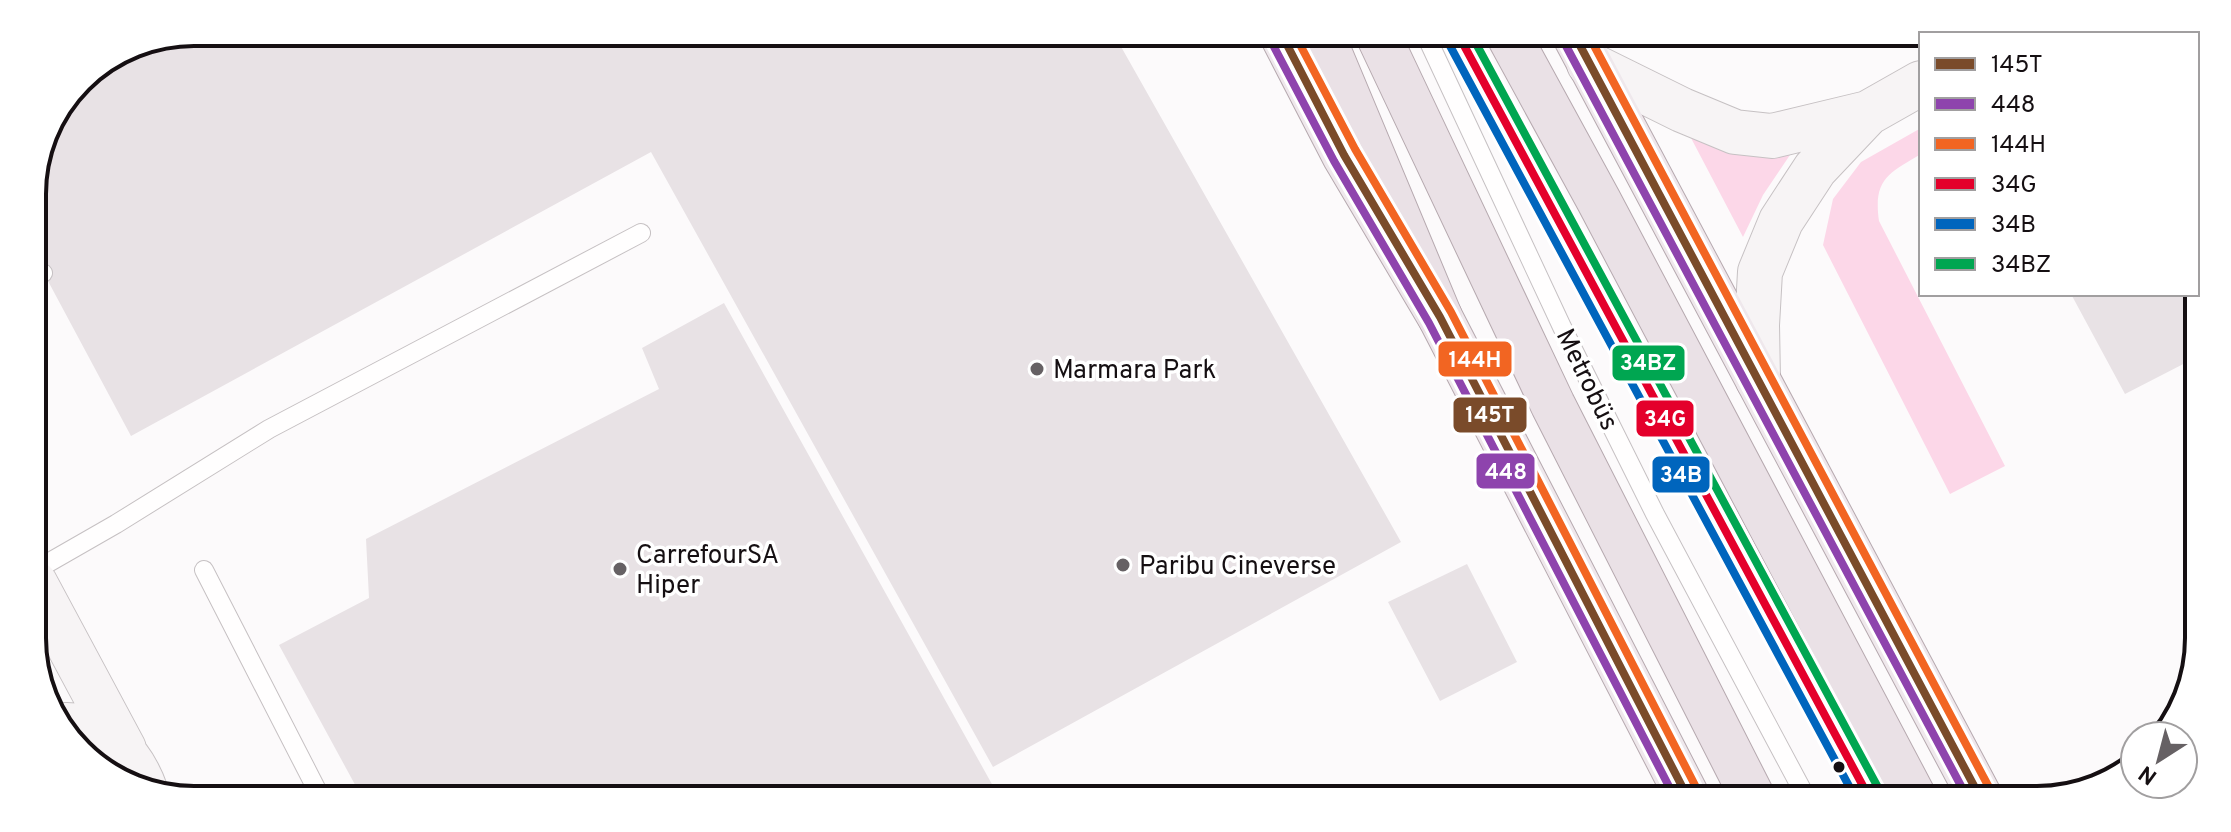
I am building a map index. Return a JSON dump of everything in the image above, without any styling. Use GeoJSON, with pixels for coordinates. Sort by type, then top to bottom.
{"type":"FeatureCollection","features":[{"type":"Feature","properties":{"kind":"highway"},"geometry":{"type":"LineString","coordinates":[[1327,46],[1440,317]]}},
{"type":"Feature","properties":{"kind":"highway"},"geometry":{"type":"LineString","coordinates":[[1383,46],[1553,405],[1747,786]]}},
{"type":"Feature","properties":{"kind":"highway"},"geometry":{"type":"LineString","coordinates":[[1514,46],[1908,786]]}},
{"type":"Feature","properties":{"kind":"main road"},"geometry":{"type":"LineString","coordinates":[[1288,46],[1344,155],[1440,317],[1682,786]]}},
{"type":"Feature","properties":{"kind":"main road"},"geometry":{"type":"LineString","coordinates":[[1582,51],[1682,110],[1735,132],[1772,136],[1868,113],[1919,84]]}},
{"type":"Feature","properties":{"kind":"main road"},"geometry":{"type":"LineString","coordinates":[[1582,51],[1974,786]]}},
{"type":"Feature","properties":{"kind":"main road"},"geometry":{"type":"LineString","coordinates":[[1758,380],[1760,272],[1781,221],[1815,169],[1868,113]]}},
{"type":"Feature","properties":{"kind":"main road"},"geometry":{"type":"LineString","coordinates":[[46,604],[140,776]]}},
{"type":"Feature","properties":{"kind":"main road"},"geometry":{"type":"LineString","coordinates":[[75,726],[99,732],[124,749]]}},
{"type":"Feature","properties":{"kind":"lane","name":"Metrobüs"},"geometry":{"type":"LineString","coordinates":[[1431,46],[1555,313],[1635,474],[1800,786]]}},
{"type":"Feature","properties":{"kind":"lane","name":"Metrobüs"},"geometry":{"type":"LineString","coordinates":[[1464,46],[1863,786]]}},
{"type":"Feature","properties":{"kind":"lane"},"geometry":{"type":"LineString","coordinates":[[46,564],[269,429],[641,233]]}},
{"type":"Feature","properties":{"kind":"lane"},"geometry":{"type":"LineString","coordinates":[[204,570],[315,786]]}},
{"type":"Feature","properties":{"kind":"shaded area"},"geometry":{"type":"Polygon","coordinates":[[[1919,129],[1919,155],[1892,172],[1881,186],[1879,221],[2005,466],[1950,494],[1823,245],[1833,199],[1861,162],[1919,129]]]}},
{"type":"Feature","properties":{"kind":"shaded area"},"geometry":{"type":"Polygon","coordinates":[[[1691,138],[1744,151],[1792,152],[1763,195],[1743,237],[1691,138]]]}},
{"type":"Feature","properties":{"kind":"building","name":"Marmara Park"},"geometry":{"type":"Polygon","coordinates":[[[194,46],[1121,46],[1401,542],[993,767],[651,152],[131,436],[46,277],[46,184],[57,137],[71,112],[96,83],[137,57],[175,47],[194,46]]]}},
{"type":"Feature","properties":{"kind":"building"},"geometry":{"type":"Polygon","coordinates":[[[2072,296],[2185,296],[2185,363],[2125,394],[2072,296]]]}},
{"type":"Feature","properties":{"kind":"building","name":"CarrefourSA Hiper"},"geometry":{"type":"Polygon","coordinates":[[[724,303],[993,786],[356,786],[279,645],[369,598],[366,539],[659,389],[642,348],[724,303]]]}},
{"type":"Feature","properties":{"kind":"building"},"geometry":{"type":"Polygon","coordinates":[[[1467,564],[1517,662],[1440,701],[1388,602],[1467,564]]]}},
{"type":"Feature","properties":{"kind":"transit line","name":"448"},"geometry":{"type":"LineString","coordinates":[[1274,46],[1334,161],[1429,323],[1669,786]]}},
{"type":"Feature","properties":{"kind":"transit line","name":"145T"},"geometry":{"type":"LineString","coordinates":[[1288,46],[1344,155],[1440,317],[1682,786]]}},
{"type":"Feature","properties":{"kind":"transit line","name":"144H"},"geometry":{"type":"LineString","coordinates":[[1301,46],[1355,149],[1451,312],[1695,786]]}},
{"type":"Feature","properties":{"kind":"transit line","name":"34B"},"geometry":{"type":"LineString","coordinates":[[1450,46],[1849,786]]}},
{"type":"Feature","properties":{"kind":"transit line","name":"34G"},"geometry":{"type":"LineString","coordinates":[[1464,46],[1863,786]]}},
{"type":"Feature","properties":{"kind":"transit line","name":"34BZ"},"geometry":{"type":"LineString","coordinates":[[1477,46],[1877,786]]}},
{"type":"Feature","properties":{"kind":"transit line","name":"448"},"geometry":{"type":"LineString","coordinates":[[1566,46],[1961,786]]}},
{"type":"Feature","properties":{"kind":"transit line","name":"145T"},"geometry":{"type":"LineString","coordinates":[[1580,46],[1974,786]]}},
{"type":"Feature","properties":{"kind":"transit line","name":"144H"},"geometry":{"type":"LineString","coordinates":[[1594,46],[1988,786]]}},
{"type":"Feature","properties":{"kind":"place","name":"Marmara Park"},"geometry":{"type":"Point","coordinates":[1037,369]}},
{"type":"Feature","properties":{"kind":"place","name":"Paribu Cineverse"},"geometry":{"type":"Point","coordinates":[1123,565]}},
{"type":"Feature","properties":{"kind":"place","name":"CarrefourSA Hiper"},"geometry":{"type":"Point","coordinates":[620,569]}}]}
